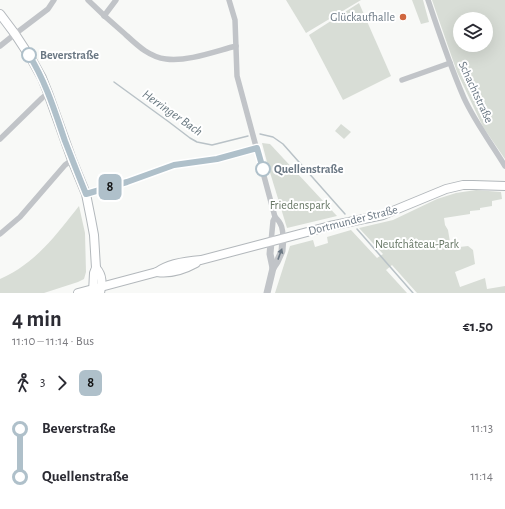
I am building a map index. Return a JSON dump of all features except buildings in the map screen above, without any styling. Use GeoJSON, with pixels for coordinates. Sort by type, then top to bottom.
{"type":"FeatureCollection","features":[{"type":"Feature","properties":{"kind":"main road"},"geometry":{"type":"LineString","coordinates":[[0,14],[32,60],[48,94],[86,194],[94,235],[96,268],[101,276],[97,291]]}},
{"type":"Feature","properties":{"kind":"main road","name":"Dortmunder Straße"},"geometry":{"type":"LineString","coordinates":[[78,293],[97,291],[157,272],[166,267],[200,260],[330,226],[383,215],[446,189],[463,185],[505,186]]}},
{"type":"Feature","properties":{"kind":"street"},"geometry":{"type":"LineString","coordinates":[[0,46],[48,10],[54,0]]}},
{"type":"Feature","properties":{"kind":"street"},"geometry":{"type":"LineString","coordinates":[[88,0],[142,49],[153,55],[166,59],[177,60],[236,46]]}},
{"type":"Feature","properties":{"kind":"street"},"geometry":{"type":"LineString","coordinates":[[104,16],[116,0]]}},
{"type":"Feature","properties":{"kind":"street"},"geometry":{"type":"LineString","coordinates":[[229,0],[235,20],[237,76],[275,216],[280,221],[284,238],[282,251],[273,268],[267,293]]}},
{"type":"Feature","properties":{"kind":"street","name":"Schachtstraße"},"geometry":{"type":"LineString","coordinates":[[428,0],[464,98],[482,131],[505,166]]}},
{"type":"Feature","properties":{"kind":"street"},"geometry":{"type":"LineString","coordinates":[[402,80],[450,63]]}},
{"type":"Feature","properties":{"kind":"street"},"geometry":{"type":"LineString","coordinates":[[0,139],[48,94]]}},
{"type":"Feature","properties":{"kind":"street"},"geometry":{"type":"LineString","coordinates":[[86,194],[127,182],[174,165],[217,159],[257,148]]}},
{"type":"Feature","properties":{"kind":"street"},"geometry":{"type":"LineString","coordinates":[[0,234],[20,217],[65,165],[72,160]]}},
{"type":"Feature","properties":{"kind":"street"},"geometry":{"type":"LineString","coordinates":[[273,268],[270,254],[273,221],[275,216]]}},
{"type":"Feature","properties":{"kind":"green space"},"geometry":{"type":"Polygon","coordinates":[[[286,0],[361,0],[306,33],[286,0]]]}},
{"type":"Feature","properties":{"kind":"green space"},"geometry":{"type":"Polygon","coordinates":[[[412,0],[423,0],[429,22],[421,24],[412,0]]]}},
{"type":"Feature","properties":{"kind":"green space"},"geometry":{"type":"Polygon","coordinates":[[[432,0],[505,0],[505,159],[483,127],[457,72],[432,0]]]}},
{"type":"Feature","properties":{"kind":"green space"},"geometry":{"type":"Polygon","coordinates":[[[359,3],[391,76],[343,100],[309,35],[359,3]]]}},
{"type":"Feature","properties":{"kind":"green space"},"geometry":{"type":"Polygon","coordinates":[[[341,124],[351,132],[344,139],[335,131],[341,124]]]}},
{"type":"Feature","properties":{"kind":"green space","name":"Friedenspark"},"geometry":{"type":"Polygon","coordinates":[[[262,143],[270,144],[337,216],[287,228],[262,143]]]}},
{"type":"Feature","properties":{"kind":"green space","name":"Neufchâteau-Park"},"geometry":{"type":"Polygon","coordinates":[[[476,190],[501,192],[502,199],[492,201],[492,206],[480,208],[480,210],[470,211],[470,214],[444,218],[451,248],[468,246],[473,250],[475,264],[455,272],[460,287],[485,278],[487,289],[505,286],[505,293],[417,293],[392,265],[386,270],[407,293],[275,293],[290,246],[313,240],[315,247],[328,243],[327,237],[351,230],[377,258],[383,254],[359,228],[393,220],[437,199],[456,193],[476,190]]]}},
{"type":"Feature","properties":{"kind":"green space"},"geometry":{"type":"Polygon","coordinates":[[[79,206],[85,233],[86,272],[84,279],[44,293],[0,293],[0,279],[24,265],[44,248],[79,206]]]}},
{"type":"Feature","properties":{"kind":"waterway","name":"Herringer Bach"},"geometry":{"type":"LineString","coordinates":[[114,82],[197,142],[212,145],[248,136]]}},
{"type":"Feature","properties":{"kind":"waterway","name":"Herringer Bach"},"geometry":{"type":"LineString","coordinates":[[260,134],[273,137],[283,144],[345,214]]}},
{"type":"Feature","properties":{"kind":"waterway","name":"Herringer Bach"},"geometry":{"type":"LineString","coordinates":[[357,229],[413,293]]}},
{"type":"Feature","properties":{"kind":"bus line","name":"8"},"geometry":{"type":"LineString","coordinates":[[29,55],[42,78],[86,194],[127,182],[174,165],[217,159],[257,148],[263,169]]}},
{"type":"Feature","properties":{"kind":"place","name":"Glückaufhalle"},"geometry":{"type":"Point","coordinates":[403,17]}},
{"type":"Feature","properties":{"kind":"place","name":"Beverstraße"},"geometry":{"type":"Point","coordinates":[29,55]}},
{"type":"Feature","properties":{"kind":"place","name":"Quellenstraße"},"geometry":{"type":"Point","coordinates":[263,169]}}]}
